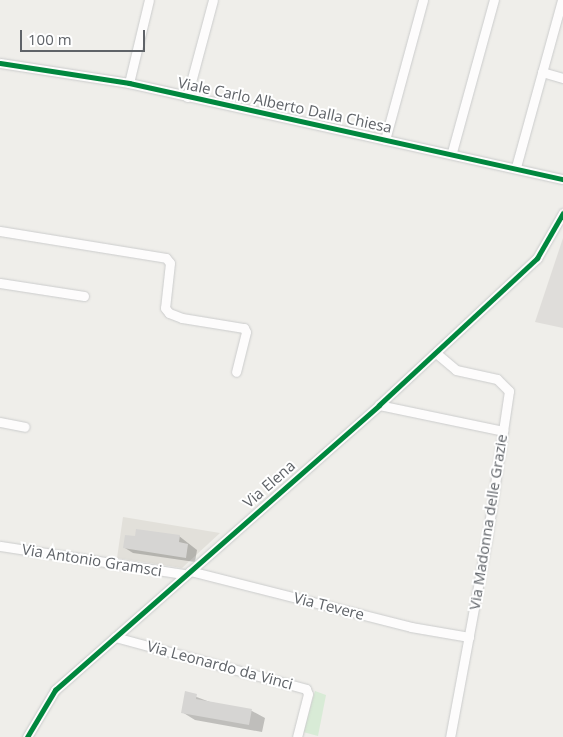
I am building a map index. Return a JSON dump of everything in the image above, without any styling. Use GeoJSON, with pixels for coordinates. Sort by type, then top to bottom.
{"type":"FeatureCollection","features":[{"type":"Feature","properties":{"kind":"street"},"geometry":{"type":"LineString","coordinates":[[129,83],[149,0]]}},
{"type":"Feature","properties":{"kind":"street"},"geometry":{"type":"LineString","coordinates":[[187,97],[212,0]]}},
{"type":"Feature","properties":{"kind":"street"},"geometry":{"type":"LineString","coordinates":[[385,140],[423,0]]}},
{"type":"Feature","properties":{"kind":"street"},"geometry":{"type":"LineString","coordinates":[[452,152],[494,0]]}},
{"type":"Feature","properties":{"kind":"street"},"geometry":{"type":"LineString","coordinates":[[516,167],[561,10],[562,0]]}},
{"type":"Feature","properties":{"kind":"street","name":"Viale Carlo Alberto Dalla Chiesa"},"geometry":{"type":"LineString","coordinates":[[0,63],[129,83],[385,140],[452,152],[563,178]]}},
{"type":"Feature","properties":{"kind":"street"},"geometry":{"type":"LineString","coordinates":[[542,72],[563,78]]}},
{"type":"Feature","properties":{"kind":"street","name":"Via Elena"},"geometry":{"type":"LineString","coordinates":[[27,737],[55,690],[436,353],[537,258],[563,213]]}},
{"type":"Feature","properties":{"kind":"street"},"geometry":{"type":"LineString","coordinates":[[0,232],[166,258],[170,263],[165,308],[169,313],[182,318],[244,328],[246,332],[236,372]]}},
{"type":"Feature","properties":{"kind":"street"},"geometry":{"type":"LineString","coordinates":[[0,283],[84,296]]}},
{"type":"Feature","properties":{"kind":"street","name":"Via Madonna delle Grazie"},"geometry":{"type":"LineString","coordinates":[[436,353],[456,370],[503,382],[509,391],[469,638],[450,737]]}},
{"type":"Feature","properties":{"kind":"street"},"geometry":{"type":"LineString","coordinates":[[379,405],[503,431]]}},
{"type":"Feature","properties":{"kind":"street"},"geometry":{"type":"LineString","coordinates":[[0,422],[25,426]]}},
{"type":"Feature","properties":{"kind":"street","name":"Via Antonio Gramsci"},"geometry":{"type":"LineString","coordinates":[[0,546],[187,573]]}},
{"type":"Feature","properties":{"kind":"street","name":"Via Tevere"},"geometry":{"type":"LineString","coordinates":[[187,573],[469,638]]}},
{"type":"Feature","properties":{"kind":"street","name":"Via Leonardo da Vinci"},"geometry":{"type":"LineString","coordinates":[[115,637],[306,689],[308,694],[297,737]]}},
{"type":"Feature","properties":{"kind":"shaded area"},"geometry":{"type":"Polygon","coordinates":[[[563,238],[563,328],[535,322],[563,238]]]}},
{"type":"Feature","properties":{"kind":"shaded area"},"geometry":{"type":"Polygon","coordinates":[[[123,517],[220,533],[182,568],[117,558],[123,517]]]}},
{"type":"Feature","properties":{"kind":"green space"},"geometry":{"type":"Polygon","coordinates":[[[315,691],[326,695],[318,736],[303,732],[315,691]]]}},
{"type":"Feature","properties":{"kind":"building"},"geometry":{"type":"Polygon","coordinates":[[[136,529],[180,535],[179,542],[188,544],[186,558],[123,548],[125,535],[135,536],[136,529]]]}},
{"type":"Feature","properties":{"kind":"building"},"geometry":{"type":"Polygon","coordinates":[[[185,691],[197,694],[196,699],[252,709],[249,725],[181,713],[185,691]]]}},
{"type":"Feature","properties":{"kind":"cycle path"},"geometry":{"type":"LineString","coordinates":[[0,63],[129,83],[563,179]]}},
{"type":"Feature","properties":{"kind":"cycle path"},"geometry":{"type":"LineString","coordinates":[[27,737],[55,690],[379,405],[537,258],[563,213]]}}]}
